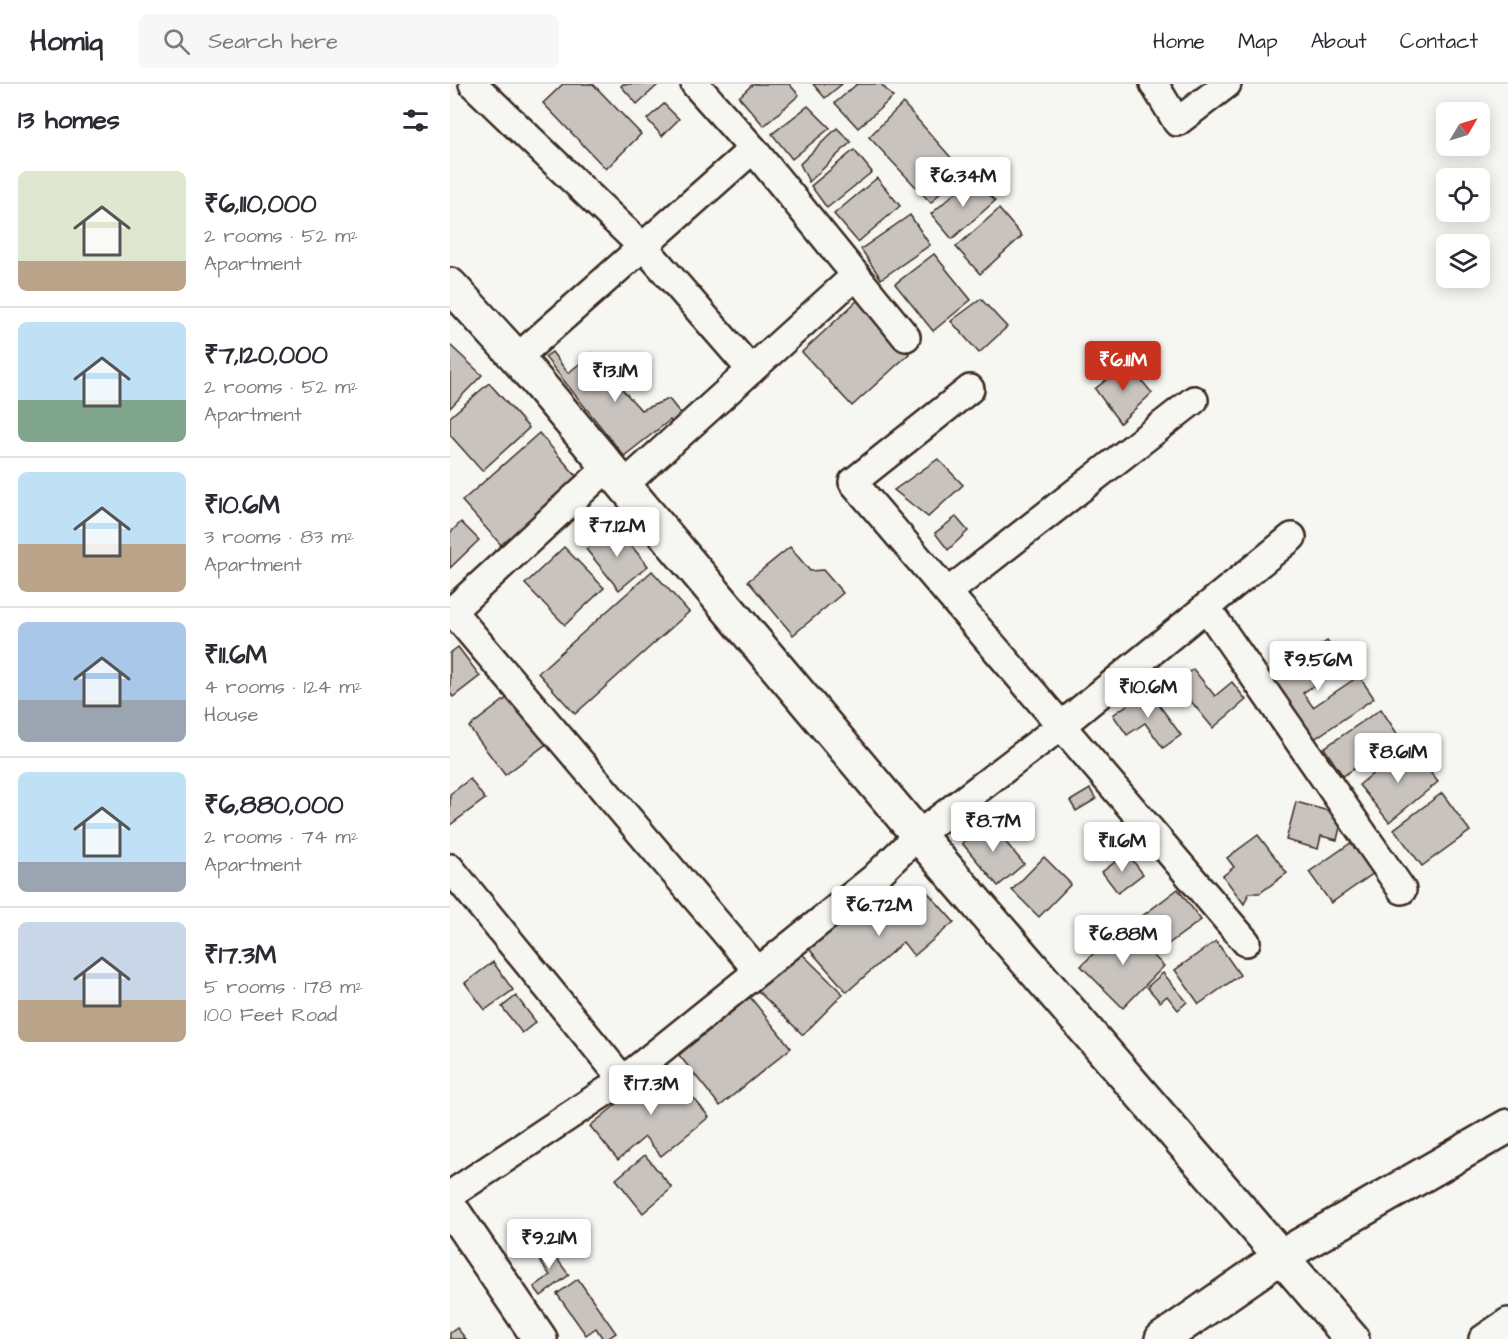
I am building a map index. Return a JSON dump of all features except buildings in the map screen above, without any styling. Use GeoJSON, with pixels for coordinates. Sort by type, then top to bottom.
{"type":"FeatureCollection","features":[{"type":"Feature","properties":{"kind":"street"},"geometry":{"type":"LineString","coordinates":[[473,84],[642,247],[751,370]]}},
{"type":"Feature","properties":{"kind":"street"},"geometry":{"type":"LineString","coordinates":[[695,84],[753,149],[906,337]]}},
{"type":"Feature","properties":{"kind":"street"},"geometry":{"type":"LineString","coordinates":[[1154,84],[1177,122],[1227,84]]}},
{"type":"Feature","properties":{"kind":"street"},"geometry":{"type":"LineString","coordinates":[[517,358],[753,149]]}},
{"type":"Feature","properties":{"kind":"street"},"geometry":{"type":"LineString","coordinates":[[758,971],[452,611],[751,370],[856,275]]}},
{"type":"Feature","properties":{"kind":"street"},"geometry":{"type":"LineString","coordinates":[[450,285],[517,358],[918,835],[1352,1339]]}},
{"type":"Feature","properties":{"kind":"street"},"geometry":{"type":"LineString","coordinates":[[970,389],[853,482],[1246,942]]}},
{"type":"Feature","properties":{"kind":"street"},"geometry":{"type":"LineString","coordinates":[[948,592],[1194,400]]}},
{"type":"Feature","properties":{"kind":"street"},"geometry":{"type":"LineString","coordinates":[[450,1194],[623,1080],[874,878],[918,835],[1062,725],[1293,537]]}},
{"type":"Feature","properties":{"kind":"street"},"geometry":{"type":"LineString","coordinates":[[1206,607],[1402,890]]}},
{"type":"Feature","properties":{"kind":"street"},"geometry":{"type":"LineString","coordinates":[[450,867],[623,1080]]}},
{"type":"Feature","properties":{"kind":"street"},"geometry":{"type":"LineString","coordinates":[[1162,1339],[1280,1257],[1508,1126]]}},
{"type":"Feature","properties":{"kind":"street"},"geometry":{"type":"LineString","coordinates":[[450,1207],[540,1339]]}},
{"type":"Feature","properties":{"kind":"street"},"geometry":{"type":"LineString","coordinates":[[1484,1339],[1508,1322]]}}]}
